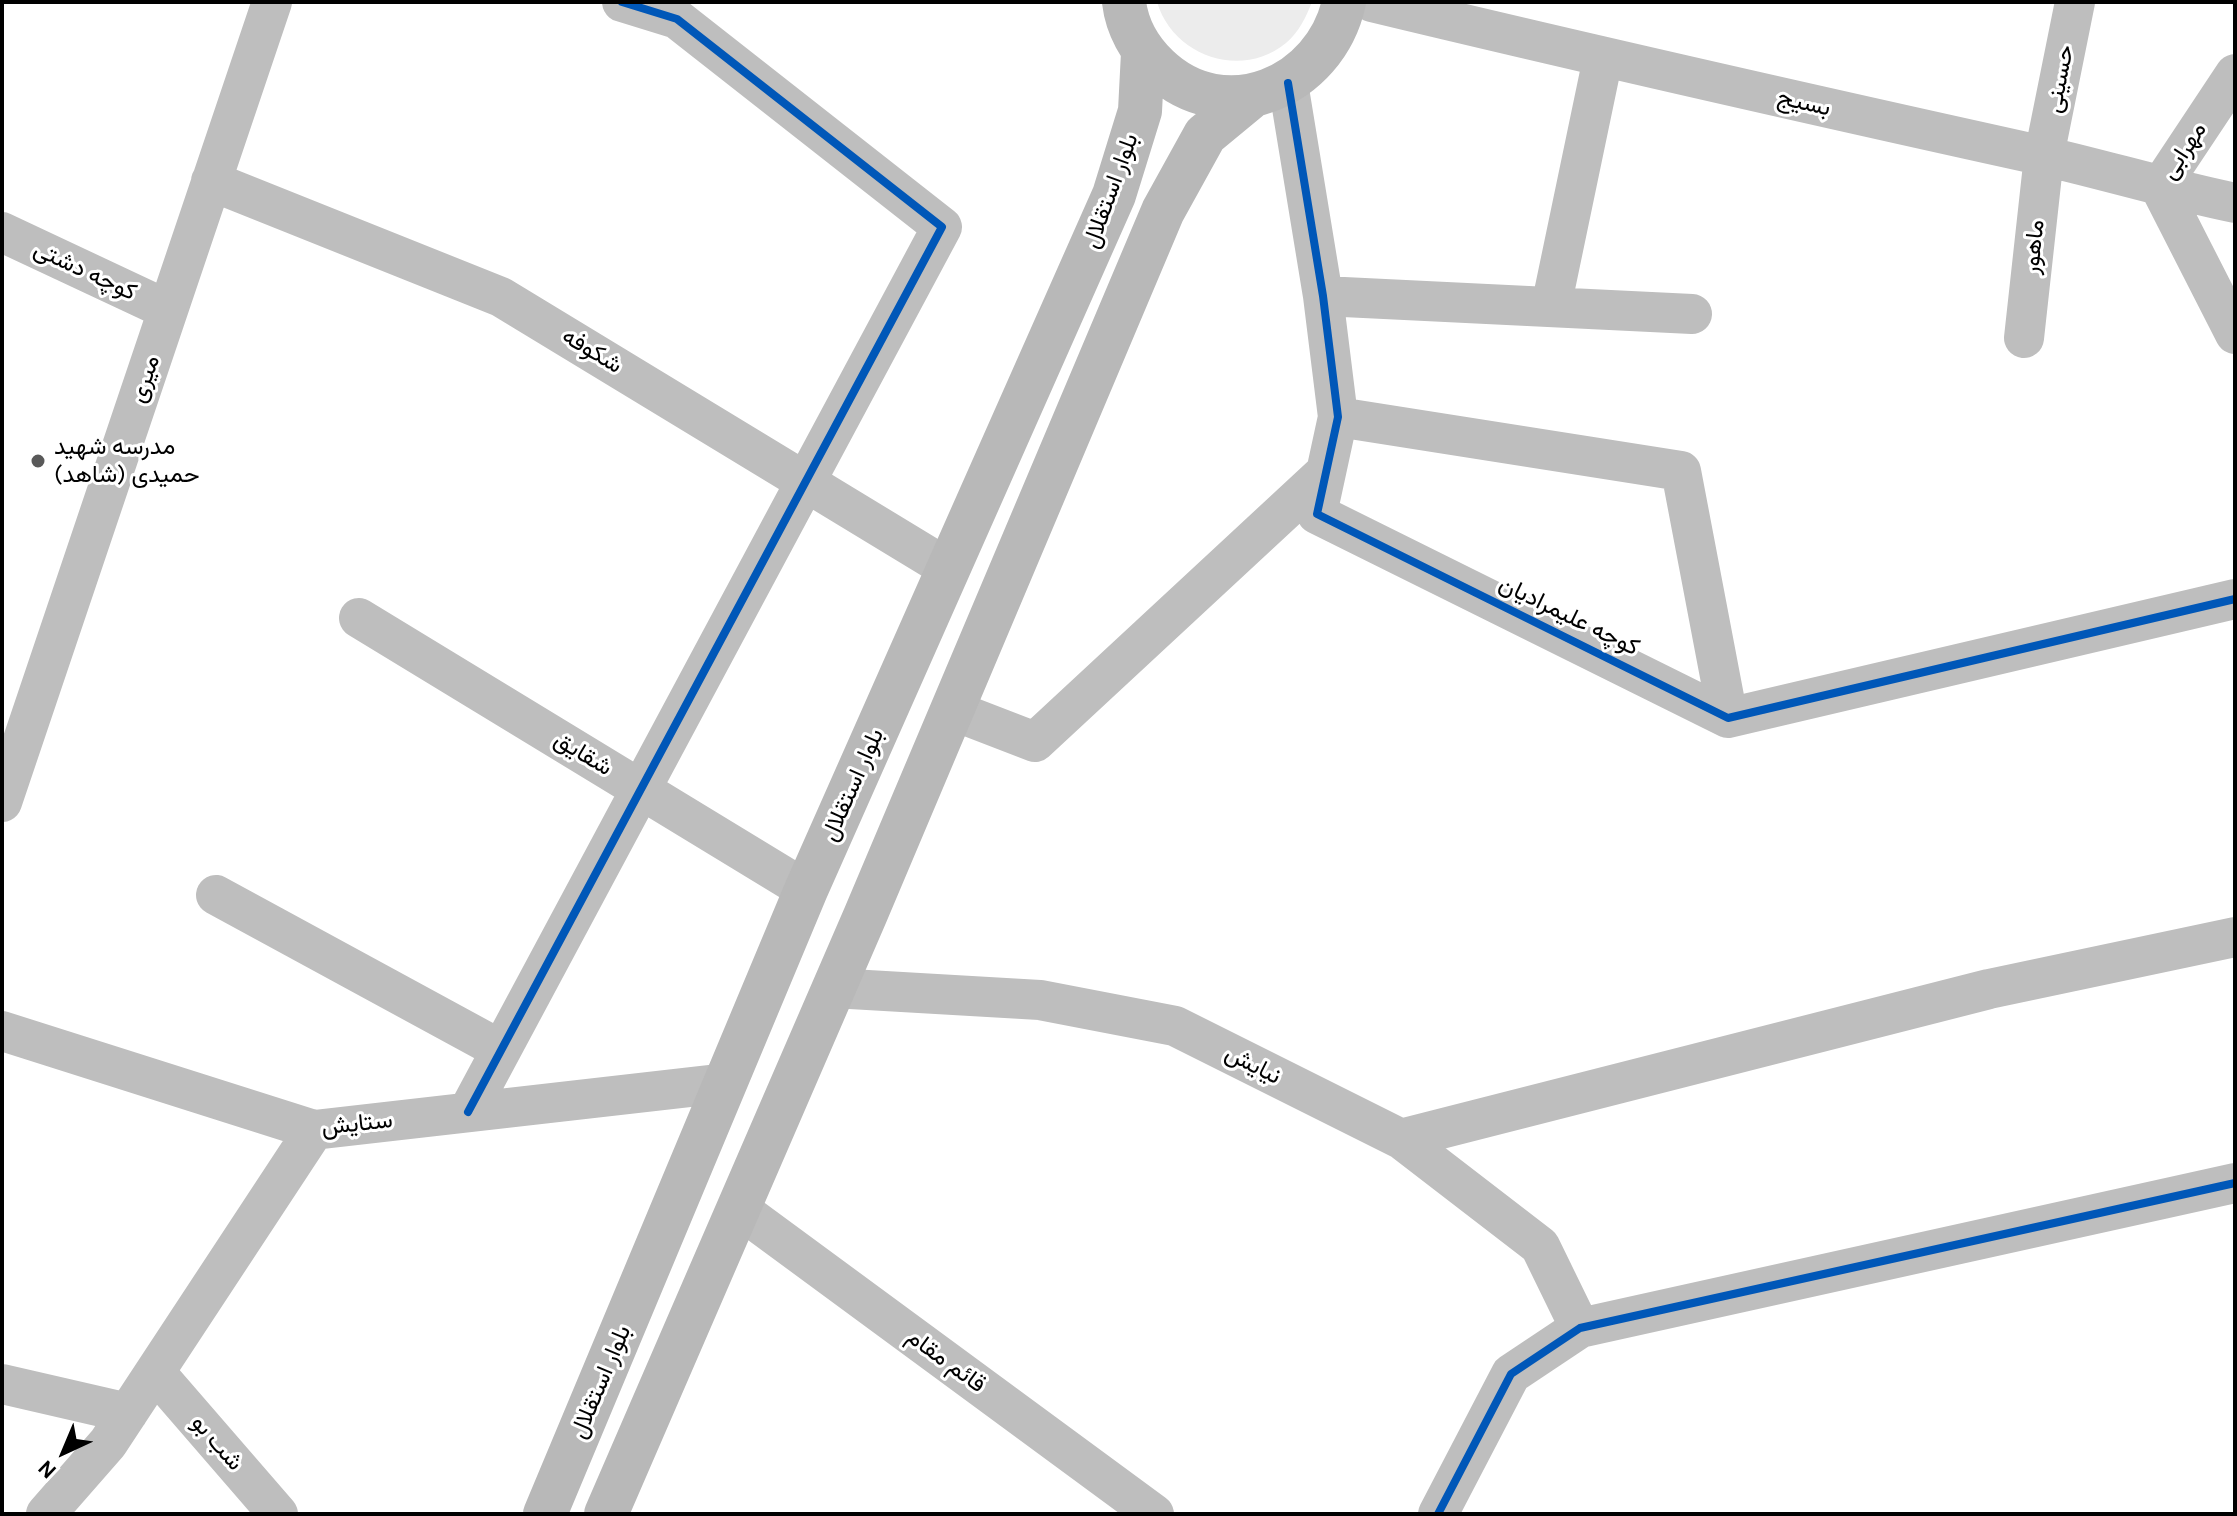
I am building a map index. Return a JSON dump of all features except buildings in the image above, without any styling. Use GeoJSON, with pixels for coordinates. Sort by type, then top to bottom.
{"type":"FeatureCollection","features":[{"type":"Feature","properties":{"kind":"main road"},"geometry":{"type":"LineString","coordinates":[[1124,2],[1143,53],[1173,81],[1209,97],[1269,90]]}},
{"type":"Feature","properties":{"kind":"main road"},"geometry":{"type":"LineString","coordinates":[[606,1514],[1163,211],[1205,135],[1319,54],[1341,16],[1344,2]]}},
{"type":"Feature","properties":{"kind":"main road","name":"بلوار استقلال"},"geometry":{"type":"LineString","coordinates":[[545,1514],[806,890],[1114,195],[1140,111],[1143,53]]}},
{"type":"Feature","properties":{"kind":"street","name":"میری"},"geometry":{"type":"LineString","coordinates":[[2,802],[272,2]]}},
{"type":"Feature","properties":{"kind":"street"},"geometry":{"type":"LineString","coordinates":[[468,1112],[942,227],[677,19],[622,2]]}},
{"type":"Feature","properties":{"kind":"street","name":"بسیج"},"geometry":{"type":"LineString","coordinates":[[1372,2],[1603,58],[2044,156],[2235,203]]}},
{"type":"Feature","properties":{"kind":"street","name":"حسینی"},"geometry":{"type":"LineString","coordinates":[[2044,156],[2075,2]]}},
{"type":"Feature","properties":{"kind":"street"},"geometry":{"type":"LineString","coordinates":[[1551,307],[1603,58]]}},
{"type":"Feature","properties":{"kind":"street","name":"مهرابی"},"geometry":{"type":"LineString","coordinates":[[2160,187],[2235,74]]}},
{"type":"Feature","properties":{"kind":"street","name":"کوچه علیمرادیان"},"geometry":{"type":"LineString","coordinates":[[1269,90],[1323,296],[1338,417],[1317,514],[1728,718]]}},
{"type":"Feature","properties":{"kind":"street","name":"ماهور"},"geometry":{"type":"LineString","coordinates":[[2024,338],[2044,156]]}},
{"type":"Feature","properties":{"kind":"street","name":"شکوفه"},"geometry":{"type":"LineString","coordinates":[[211,181],[501,297],[949,569]]}},
{"type":"Feature","properties":{"kind":"street"},"geometry":{"type":"LineString","coordinates":[[2160,187],[2235,334]]}},
{"type":"Feature","properties":{"kind":"street","name":"کوچه دشتی"},"geometry":{"type":"LineString","coordinates":[[2,232],[168,310]]}},
{"type":"Feature","properties":{"kind":"street"},"geometry":{"type":"LineString","coordinates":[[1323,296],[1692,314]]}},
{"type":"Feature","properties":{"kind":"street"},"geometry":{"type":"LineString","coordinates":[[1338,417],[1681,471],[1728,718],[2235,599]]}},
{"type":"Feature","properties":{"kind":"street"},"geometry":{"type":"LineString","coordinates":[[952,710],[1035,742],[1326,472]]}},
{"type":"Feature","properties":{"kind":"street","name":"شقایق"},"geometry":{"type":"LineString","coordinates":[[359,618],[806,890]]}},
{"type":"Feature","properties":{"kind":"street"},"geometry":{"type":"LineString","coordinates":[[216,895],[501,1050]]}},
{"type":"Feature","properties":{"kind":"street"},"geometry":{"type":"LineString","coordinates":[[1401,1139],[1989,989],[2235,937]]}},
{"type":"Feature","properties":{"kind":"street","name":"نیایش"},"geometry":{"type":"LineString","coordinates":[[833,988],[1040,1000],[1175,1026],[1401,1139],[1540,1246],[1580,1328]]}},
{"type":"Feature","properties":{"kind":"street","name":"ستایش"},"geometry":{"type":"LineString","coordinates":[[2,1031],[314,1130],[726,1083]]}},
{"type":"Feature","properties":{"kind":"street"},"geometry":{"type":"LineString","coordinates":[[46,1514],[108,1443],[314,1130]]}},
{"type":"Feature","properties":{"kind":"street"},"geometry":{"type":"LineString","coordinates":[[1438,1514],[1511,1374],[1580,1328],[2235,1183]]}},
{"type":"Feature","properties":{"kind":"street","name":"قائم مقام"},"geometry":{"type":"LineString","coordinates":[[738,1208],[1154,1514]]}},
{"type":"Feature","properties":{"kind":"street","name":"شب بو"},"geometry":{"type":"LineString","coordinates":[[155,1372],[278,1514]]}},
{"type":"Feature","properties":{"kind":"street"},"geometry":{"type":"LineString","coordinates":[[2,1384],[128,1413]]}},
{"type":"Feature","properties":{"kind":"shaded area"},"geometry":{"type":"Polygon","coordinates":[[[1157,2],[1312,2],[1302,24],[1286,43],[1268,54],[1249,60],[1230,61],[1211,57],[1178,36],[1165,21],[1157,2]]]}},
{"type":"Feature","properties":{"kind":"cycle path"},"geometry":{"type":"LineString","coordinates":[[468,1112],[942,227],[677,19],[622,2]]}},
{"type":"Feature","properties":{"kind":"cycle path"},"geometry":{"type":"LineString","coordinates":[[1288,83],[1323,296],[1338,417],[1317,514],[1728,718],[2235,599]]}},
{"type":"Feature","properties":{"kind":"cycle path"},"geometry":{"type":"LineString","coordinates":[[1438,1514],[1511,1374],[1580,1328],[2235,1183]]}},
{"type":"Feature","properties":{"kind":"place","name":"مدرسه شهید حمیدی (شاهد)"},"geometry":{"type":"Point","coordinates":[38,461]}}]}
